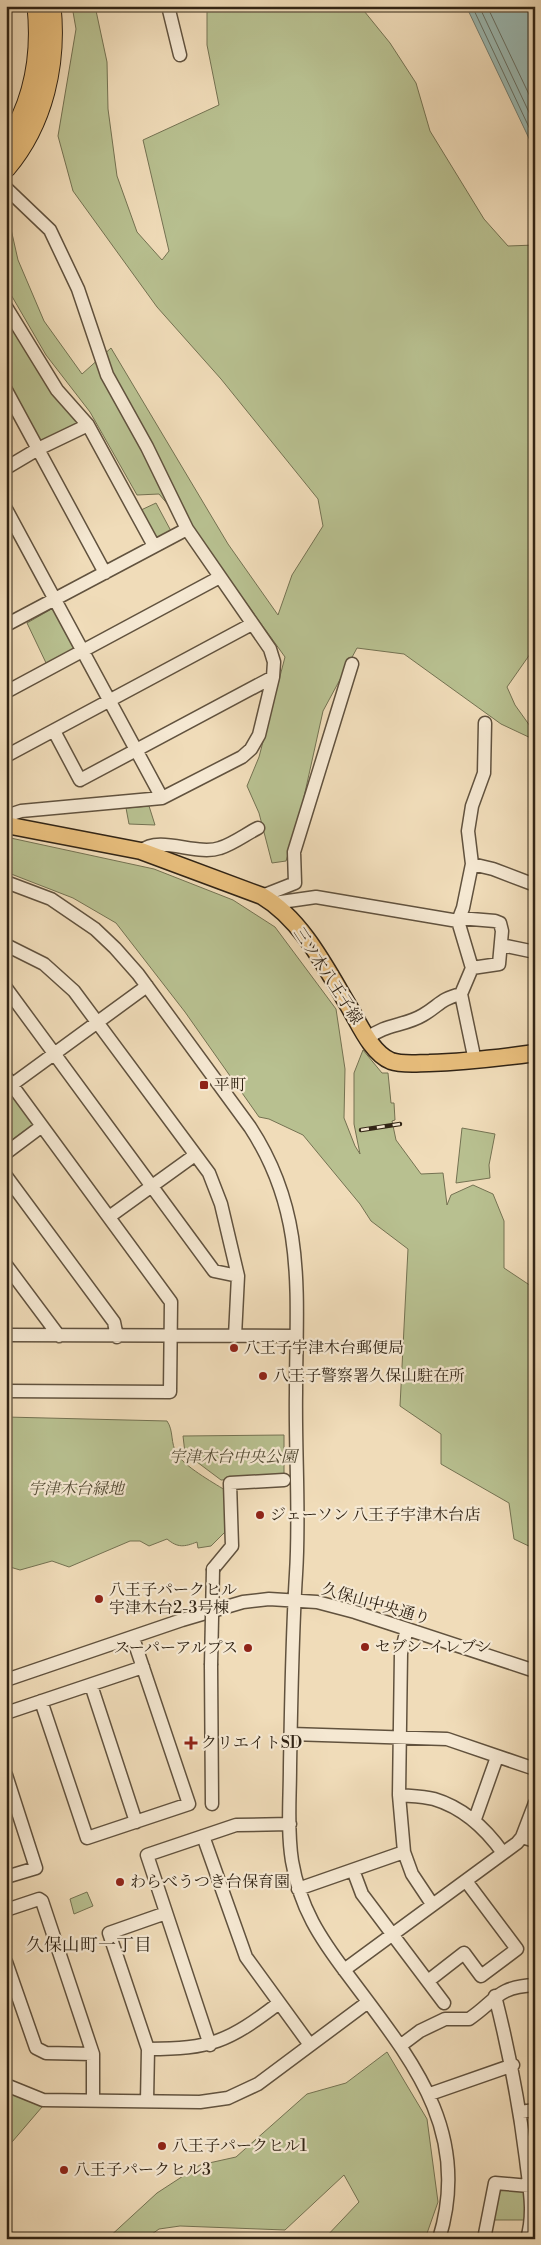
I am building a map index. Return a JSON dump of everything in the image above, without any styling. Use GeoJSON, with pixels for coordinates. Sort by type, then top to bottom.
{"type":"FeatureCollection","features":[{"type":"Feature","properties":{"kind":"highway"},"geometry":{"type":"LineString","coordinates":[[6,144],[23,112],[33,84],[39,49],[37,6]]}},
{"type":"Feature","properties":{"kind":"highway"},"geometry":{"type":"LineString","coordinates":[[6,168],[26,140],[45,94],[52,56],[51,6]]}},
{"type":"Feature","properties":{"kind":"main road","name":"三ツ木八王子線"},"geometry":{"type":"LineString","coordinates":[[6,825],[141,851],[268,900],[294,923],[323,963],[368,1038],[385,1058],[397,1062],[475,1061],[531,1055]]}},
{"type":"Feature","properties":{"kind":"street"},"geometry":{"type":"LineString","coordinates":[[168,6],[180,55]]}},
{"type":"Feature","properties":{"kind":"street"},"geometry":{"type":"LineString","coordinates":[[6,188],[50,230],[78,289],[107,375],[147,447],[187,529],[270,649],[274,662],[273,677],[259,735],[251,749],[237,760],[162,798],[21,811],[6,816]]}},
{"type":"Feature","properties":{"kind":"street"},"geometry":{"type":"LineString","coordinates":[[6,307],[57,390],[88,425],[154,546]]}},
{"type":"Feature","properties":{"kind":"street"},"geometry":{"type":"LineString","coordinates":[[6,390],[104,573]]}},
{"type":"Feature","properties":{"kind":"street"},"geometry":{"type":"LineString","coordinates":[[6,468],[38,449],[88,425]]}},
{"type":"Feature","properties":{"kind":"street"},"geometry":{"type":"LineString","coordinates":[[6,509],[162,798]]}},
{"type":"Feature","properties":{"kind":"street"},"geometry":{"type":"LineString","coordinates":[[6,625],[187,529]]}},
{"type":"Feature","properties":{"kind":"street"},"geometry":{"type":"LineString","coordinates":[[6,692],[220,578]]}},
{"type":"Feature","properties":{"kind":"street"},"geometry":{"type":"LineString","coordinates":[[6,756],[252,624]]}},
{"type":"Feature","properties":{"kind":"street"},"geometry":{"type":"LineString","coordinates":[[268,900],[295,883],[294,852],[352,664]]}},
{"type":"Feature","properties":{"kind":"street"},"geometry":{"type":"LineString","coordinates":[[54,730],[80,780],[273,677]]}},
{"type":"Feature","properties":{"kind":"street"},"geometry":{"type":"LineString","coordinates":[[475,1061],[461,994],[472,968],[458,920],[463,908],[472,864],[468,831],[472,806],[484,773],[485,723]]}},
{"type":"Feature","properties":{"kind":"street"},"geometry":{"type":"LineString","coordinates":[[141,851],[154,845],[197,850],[220,848],[258,828]]}},
{"type":"Feature","properties":{"kind":"street"},"geometry":{"type":"LineString","coordinates":[[472,864],[494,868],[535,885]]}},
{"type":"Feature","properties":{"kind":"street"},"geometry":{"type":"LineString","coordinates":[[6,882],[51,899],[89,924],[122,955],[147,986],[250,1127],[277,1176],[288,1210],[296,1253],[296,1574],[293,1600],[290,1849],[298,1889],[313,1926],[415,2067],[430,2094],[444,2137],[448,2163],[448,2196],[440,2239]]}},
{"type":"Feature","properties":{"kind":"street"},"geometry":{"type":"LineString","coordinates":[[268,900],[316,897],[458,920],[495,921],[500,923],[502,931],[499,964],[472,968]]}},
{"type":"Feature","properties":{"kind":"street"},"geometry":{"type":"LineString","coordinates":[[6,945],[44,964],[74,991],[209,1174],[221,1204],[238,1276],[235,1336]]}},
{"type":"Feature","properties":{"kind":"street"},"geometry":{"type":"LineString","coordinates":[[501,945],[535,952]]}},
{"type":"Feature","properties":{"kind":"street"},"geometry":{"type":"LineString","coordinates":[[6,1391],[170,1392],[171,1302],[42,1126],[8,1084],[55,1053],[147,986]]}},
{"type":"Feature","properties":{"kind":"street"},"geometry":{"type":"LineString","coordinates":[[6,988],[214,1271],[238,1276]]}},
{"type":"Feature","properties":{"kind":"street"},"geometry":{"type":"LineString","coordinates":[[368,1038],[382,1028],[424,1015],[441,1000],[461,994]]}},
{"type":"Feature","properties":{"kind":"street"},"geometry":{"type":"LineString","coordinates":[[6,1153],[42,1126]]}},
{"type":"Feature","properties":{"kind":"street"},"geometry":{"type":"LineString","coordinates":[[109,1217],[195,1155]]}},
{"type":"Feature","properties":{"kind":"street"},"geometry":{"type":"LineString","coordinates":[[6,1176],[114,1322],[118,1337]]}},
{"type":"Feature","properties":{"kind":"street"},"geometry":{"type":"LineString","coordinates":[[6,1265],[59,1336]]}},
{"type":"Feature","properties":{"kind":"street"},"geometry":{"type":"LineString","coordinates":[[6,1335],[118,1337],[171,1335],[296,1336]]}},
{"type":"Feature","properties":{"kind":"street"},"geometry":{"type":"LineString","coordinates":[[212,1804],[211,1665],[213,1569],[232,1546],[230,1483],[284,1480]]}},
{"type":"Feature","properties":{"kind":"street","name":"久保山中央通り"},"geometry":{"type":"LineString","coordinates":[[6,1680],[182,1620],[243,1602],[269,1599],[317,1602],[356,1612],[535,1671]]}},
{"type":"Feature","properties":{"kind":"street"},"geometry":{"type":"LineString","coordinates":[[407,1629],[401,1653],[399,1795],[404,1852],[412,1874],[432,1904]]}},
{"type":"Feature","properties":{"kind":"street"},"geometry":{"type":"LineString","coordinates":[[41,1701],[87,1838],[189,1804],[133,1638]]}},
{"type":"Feature","properties":{"kind":"street"},"geometry":{"type":"LineString","coordinates":[[6,1713],[143,1667]]}},
{"type":"Feature","properties":{"kind":"street"},"geometry":{"type":"LineString","coordinates":[[91,1684],[136,1822]]}},
{"type":"Feature","properties":{"kind":"street"},"geometry":{"type":"LineString","coordinates":[[291,1734],[447,1739],[535,1769]]}},
{"type":"Feature","properties":{"kind":"street"},"geometry":{"type":"LineString","coordinates":[[475,1819],[497,1757]]}},
{"type":"Feature","properties":{"kind":"street"},"geometry":{"type":"LineString","coordinates":[[6,1775],[36,1868],[6,1878]]}},
{"type":"Feature","properties":{"kind":"street"},"geometry":{"type":"LineString","coordinates":[[399,1795],[434,1799],[475,1819],[490,1834],[503,1853]]}},
{"type":"Feature","properties":{"kind":"street"},"geometry":{"type":"LineString","coordinates":[[344,1970],[466,1881],[522,1837],[535,1803]]}},
{"type":"Feature","properties":{"kind":"street"},"geometry":{"type":"LineString","coordinates":[[210,2045],[146,1855],[236,1825],[290,1824]]}},
{"type":"Feature","properties":{"kind":"street"},"geometry":{"type":"LineString","coordinates":[[203,1836],[246,1957],[310,2045]]}},
{"type":"Feature","properties":{"kind":"street"},"geometry":{"type":"LineString","coordinates":[[522,1837],[535,1841]]}},
{"type":"Feature","properties":{"kind":"street"},"geometry":{"type":"LineString","coordinates":[[298,1889],[404,1852]]}},
{"type":"Feature","properties":{"kind":"street"},"geometry":{"type":"LineString","coordinates":[[353,1870],[362,1894],[444,2003]]}},
{"type":"Feature","properties":{"kind":"street"},"geometry":{"type":"LineString","coordinates":[[428,1981],[464,1953],[481,1976],[517,1949],[466,1881]]}},
{"type":"Feature","properties":{"kind":"street"},"geometry":{"type":"LineString","coordinates":[[6,1910],[39,1899],[42,1901],[93,2054],[93,2100]]}},
{"type":"Feature","properties":{"kind":"street"},"geometry":{"type":"LineString","coordinates":[[147,2101],[148,2049],[110,1932],[166,1913]]}},
{"type":"Feature","properties":{"kind":"street"},"geometry":{"type":"LineString","coordinates":[[6,1962],[36,2048],[46,2053],[93,2054]]}},
{"type":"Feature","properties":{"kind":"street"},"geometry":{"type":"LineString","coordinates":[[400,2046],[420,2031],[445,2019],[469,2019],[495,1996],[516,1986],[535,1984]]}},
{"type":"Feature","properties":{"kind":"street"},"geometry":{"type":"LineString","coordinates":[[495,1996],[513,2065],[531,2171],[529,2186],[532,2220],[527,2239]]}},
{"type":"Feature","properties":{"kind":"street"},"geometry":{"type":"LineString","coordinates":[[6,2085],[43,2100],[200,2102],[228,2098],[258,2084],[368,2002]]}},
{"type":"Feature","properties":{"kind":"street"},"geometry":{"type":"LineString","coordinates":[[148,2049],[210,2045],[228,2038],[278,2003]]}},
{"type":"Feature","properties":{"kind":"street"},"geometry":{"type":"LineString","coordinates":[[430,2094],[513,2065]]}},
{"type":"Feature","properties":{"kind":"street"},"geometry":{"type":"LineString","coordinates":[[520,2112],[535,2110]]}},
{"type":"Feature","properties":{"kind":"street"},"geometry":{"type":"LineString","coordinates":[[484,2239],[495,2183],[529,2186]]}},
{"type":"Feature","properties":{"kind":"green space"},"geometry":{"type":"Polygon","coordinates":[[[72,6],[95,6],[107,62],[108,109],[117,176],[137,232],[162,260],[169,251],[143,140],[219,105],[207,45],[207,6],[360,6],[390,43],[416,83],[430,131],[484,219],[508,246],[535,245],[535,647],[507,687],[515,705],[535,733],[535,740],[501,724],[404,654],[357,648],[323,711],[300,815],[286,861],[272,863],[259,813],[247,786],[259,757],[285,657],[217,562],[159,494],[137,495],[90,412],[46,355],[10,293],[6,293],[6,227],[11,229],[18,260],[44,321],[82,374],[111,348],[228,544],[278,615],[292,575],[323,526],[318,499],[221,379],[157,307],[73,191],[58,136],[76,29],[72,6]]]}},
{"type":"Feature","properties":{"kind":"green space"},"geometry":{"type":"Polygon","coordinates":[[[6,314],[61,405],[81,422],[40,443],[6,381],[6,314]]]}},
{"type":"Feature","properties":{"kind":"green space"},"geometry":{"type":"Polygon","coordinates":[[[156,503],[171,531],[159,537],[152,536],[139,511],[156,503]]]}},
{"type":"Feature","properties":{"kind":"green space"},"geometry":{"type":"Polygon","coordinates":[[[55,607],[80,648],[47,665],[27,623],[55,607]]]}},
{"type":"Feature","properties":{"kind":"green space"},"geometry":{"type":"Polygon","coordinates":[[[149,806],[155,825],[129,824],[126,808],[149,806]]]}},
{"type":"Feature","properties":{"kind":"green space"},"geometry":{"type":"Polygon","coordinates":[[[6,837],[154,869],[233,900],[275,927],[336,1009],[345,1069],[344,1118],[360,1154],[354,1124],[354,1073],[363,1050],[382,1073],[388,1073],[391,1103],[394,1103],[395,1120],[392,1121],[396,1140],[421,1174],[443,1173],[447,1205],[451,1195],[473,1185],[493,1194],[504,1221],[504,1268],[531,1286],[535,1300],[535,1549],[514,1539],[509,1503],[441,1464],[441,1434],[400,1406],[408,1249],[371,1221],[360,1204],[303,1135],[269,1119],[259,1117],[185,1012],[116,923],[73,898],[6,872],[6,837]]]}},
{"type":"Feature","properties":{"kind":"green space"},"geometry":{"type":"Polygon","coordinates":[[[10,1089],[35,1123],[6,1144],[6,1092],[10,1089]]]}},
{"type":"Feature","properties":{"kind":"green space"},"geometry":{"type":"Polygon","coordinates":[[[462,1128],[495,1134],[489,1165],[490,1178],[456,1183],[462,1128]]]}},
{"type":"Feature","properties":{"kind":"green space","name":"宇津木台緑地"},"geometry":{"type":"Polygon","coordinates":[[[6,1417],[167,1421],[171,1429],[173,1446],[181,1459],[199,1474],[225,1490],[225,1532],[211,1546],[198,1548],[197,1542],[185,1546],[178,1545],[167,1539],[149,1546],[140,1541],[130,1541],[69,1567],[52,1561],[20,1570],[10,1567],[6,1557],[6,1417]]]}},
{"type":"Feature","properties":{"kind":"green space","name":"宇津木台中央公園"},"geometry":{"type":"Polygon","coordinates":[[[284,1435],[284,1477],[221,1480],[185,1453],[183,1436],[284,1435]]]}},
{"type":"Feature","properties":{"kind":"green space"},"geometry":{"type":"Polygon","coordinates":[[[87,1892],[93,1906],[74,1914],[70,1899],[87,1892]]]}},
{"type":"Feature","properties":{"kind":"green space"},"geometry":{"type":"Polygon","coordinates":[[[387,2052],[427,2119],[438,2202],[425,2239],[324,2239],[359,2202],[344,2175],[285,2230],[180,2226],[159,2229],[145,2239],[107,2239],[157,2193],[200,2165],[236,2157],[307,2094],[346,2083],[387,2052]]]}},
{"type":"Feature","properties":{"kind":"green space"},"geometry":{"type":"Polygon","coordinates":[[[6,2082],[42,2107],[6,2149],[6,2082]]]}},
{"type":"Feature","properties":{"kind":"green space"},"geometry":{"type":"Polygon","coordinates":[[[495,2183],[529,2186],[532,2220],[488,2220],[495,2183]]]}},
{"type":"Feature","properties":{"kind":"water"},"geometry":{"type":"Polygon","coordinates":[[[467,6],[535,6],[535,151],[467,8],[467,6]]]}},
{"type":"Feature","properties":{"kind":"railway"},"geometry":{"type":"LineString","coordinates":[[361,1130],[400,1124]]}},
{"type":"Feature","properties":{"kind":"place","name":"平町"},"geometry":{"type":"Point","coordinates":[204,1085]}},
{"type":"Feature","properties":{"kind":"place","name":"八王子宇津木台郵便局"},"geometry":{"type":"Point","coordinates":[234,1348]}},
{"type":"Feature","properties":{"kind":"place","name":"八王子警察署久保山駐在所"},"geometry":{"type":"Point","coordinates":[263,1376]}},
{"type":"Feature","properties":{"kind":"place","name":"ジェーソン 八王子宇津木台店"},"geometry":{"type":"Point","coordinates":[260,1515]}},
{"type":"Feature","properties":{"kind":"place","name":"八王子パークヒル 宇津木台2-3号棟"},"geometry":{"type":"Point","coordinates":[99,1599]}},
{"type":"Feature","properties":{"kind":"place","name":"セブン-イレブン"},"geometry":{"type":"Point","coordinates":[365,1647]}},
{"type":"Feature","properties":{"kind":"place","name":"スーパーアルプス"},"geometry":{"type":"Point","coordinates":[248,1648]}},
{"type":"Feature","properties":{"kind":"place","name":"クリエイトSD"},"geometry":{"type":"Point","coordinates":[191,1743]}},
{"type":"Feature","properties":{"kind":"place","name":"わらべうつき台保育園"},"geometry":{"type":"Point","coordinates":[120,1882]}},
{"type":"Feature","properties":{"kind":"place","name":"八王子パークヒル1"},"geometry":{"type":"Point","coordinates":[162,2146]}},
{"type":"Feature","properties":{"kind":"place","name":"八王子パークヒル3"},"geometry":{"type":"Point","coordinates":[64,2170]}},
{"type":"Feature","properties":{"kind":"district","name":"久保山町一丁目"},"geometry":{"type":"Point","coordinates":[89,1945]}}]}
